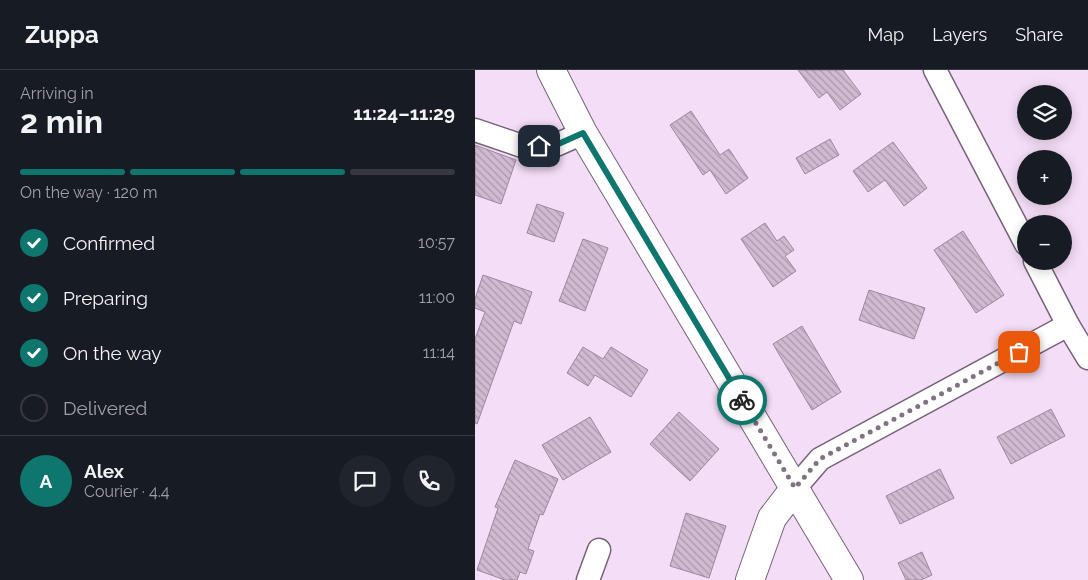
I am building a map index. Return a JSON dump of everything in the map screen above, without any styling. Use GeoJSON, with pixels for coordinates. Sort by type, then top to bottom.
{"type":"FeatureCollection","features":[{"type":"Feature","properties":{"kind":"main road"},"geometry":{"type":"LineString","coordinates":[[551,70],[583,133],[849,580]]}},
{"type":"Feature","properties":{"kind":"main road"},"geometry":{"type":"LineString","coordinates":[[750,580],[772,518],[795,488]]}},
{"type":"Feature","properties":{"kind":"street"},"geometry":{"type":"LineString","coordinates":[[935,70],[1017,227]]}},
{"type":"Feature","properties":{"kind":"street"},"geometry":{"type":"LineString","coordinates":[[475,130],[521,146],[556,145],[583,133]]}},
{"type":"Feature","properties":{"kind":"street"},"geometry":{"type":"LineString","coordinates":[[1040,270],[1088,358]]}},
{"type":"Feature","properties":{"kind":"street"},"geometry":{"type":"LineString","coordinates":[[795,488],[820,459],[1068,324]]}},
{"type":"Feature","properties":{"kind":"street"},"geometry":{"type":"LineString","coordinates":[[587,580],[599,550]]}},
{"type":"Feature","properties":{"kind":"building"},"geometry":{"type":"Polygon","coordinates":[[[798,70],[843,70],[861,94],[840,110],[827,92],[819,98],[798,70]]]}},
{"type":"Feature","properties":{"kind":"building"},"geometry":{"type":"Polygon","coordinates":[[[691,111],[720,155],[729,149],[748,178],[726,194],[710,170],[703,175],[670,125],[691,111]]]}},
{"type":"Feature","properties":{"kind":"building"},"geometry":{"type":"Polygon","coordinates":[[[830,139],[839,155],[805,174],[796,158],[830,139]]]}},
{"type":"Feature","properties":{"kind":"building"},"geometry":{"type":"Polygon","coordinates":[[[893,142],[927,188],[904,206],[885,180],[868,192],[853,171],[893,142]]]}},
{"type":"Feature","properties":{"kind":"building"},"geometry":{"type":"Polygon","coordinates":[[[475,145],[516,160],[501,204],[475,195],[475,145]]]}},
{"type":"Feature","properties":{"kind":"building"},"geometry":{"type":"Polygon","coordinates":[[[537,204],[564,213],[554,242],[527,233],[537,204]]]}},
{"type":"Feature","properties":{"kind":"building"},"geometry":{"type":"Polygon","coordinates":[[[765,223],[777,241],[784,236],[794,250],[785,256],[796,271],[773,287],[741,239],[765,223]]]}},
{"type":"Feature","properties":{"kind":"building"},"geometry":{"type":"Polygon","coordinates":[[[963,231],[1004,295],[976,313],[934,250],[963,231]]]}},
{"type":"Feature","properties":{"kind":"building"},"geometry":{"type":"Polygon","coordinates":[[[583,239],[608,248],[585,311],[559,301],[583,239]]]}},
{"type":"Feature","properties":{"kind":"building"},"geometry":{"type":"Polygon","coordinates":[[[483,275],[532,292],[521,324],[514,321],[477,424],[475,423],[475,339],[485,312],[475,308],[475,299],[483,275]]]}},
{"type":"Feature","properties":{"kind":"building"},"geometry":{"type":"Polygon","coordinates":[[[869,290],[925,308],[914,339],[859,320],[869,290]]]}},
{"type":"Feature","properties":{"kind":"building"},"geometry":{"type":"Polygon","coordinates":[[[802,326],[841,392],[812,410],[773,344],[802,326]]]}},
{"type":"Feature","properties":{"kind":"building"},"geometry":{"type":"Polygon","coordinates":[[[583,347],[603,359],[611,347],[648,370],[631,397],[595,375],[588,386],[567,373],[583,347]]]}},
{"type":"Feature","properties":{"kind":"building"},"geometry":{"type":"Polygon","coordinates":[[[1051,409],[1065,436],[1011,464],[997,437],[1051,409]]]}},
{"type":"Feature","properties":{"kind":"building"},"geometry":{"type":"Polygon","coordinates":[[[679,412],[719,449],[690,481],[650,444],[679,412]]]}},
{"type":"Feature","properties":{"kind":"building"},"geometry":{"type":"Polygon","coordinates":[[[590,417],[611,452],[563,480],[542,445],[590,417]]]}},
{"type":"Feature","properties":{"kind":"building"},"geometry":{"type":"Polygon","coordinates":[[[515,460],[558,479],[543,515],[540,514],[528,549],[534,551],[526,574],[520,572],[517,580],[505,580],[477,570],[498,508],[495,507],[515,460]]]}},
{"type":"Feature","properties":{"kind":"building"},"geometry":{"type":"Polygon","coordinates":[[[940,469],[954,498],[900,524],[886,496],[940,469]]]}},
{"type":"Feature","properties":{"kind":"building"},"geometry":{"type":"Polygon","coordinates":[[[686,513],[726,526],[709,578],[670,566],[686,513]]]}},
{"type":"Feature","properties":{"kind":"building"},"geometry":{"type":"Polygon","coordinates":[[[922,552],[932,575],[921,580],[906,580],[898,563],[922,552]]]}},
{"type":"Feature","properties":{"kind":"way so far"},"geometry":{"type":"LineString","coordinates":[[742,400],[795,488],[820,459],[1019,352]]}},
{"type":"Feature","properties":{"kind":"route"},"geometry":{"type":"LineString","coordinates":[[539,146],[556,145],[583,133],[742,400]]}}]}
